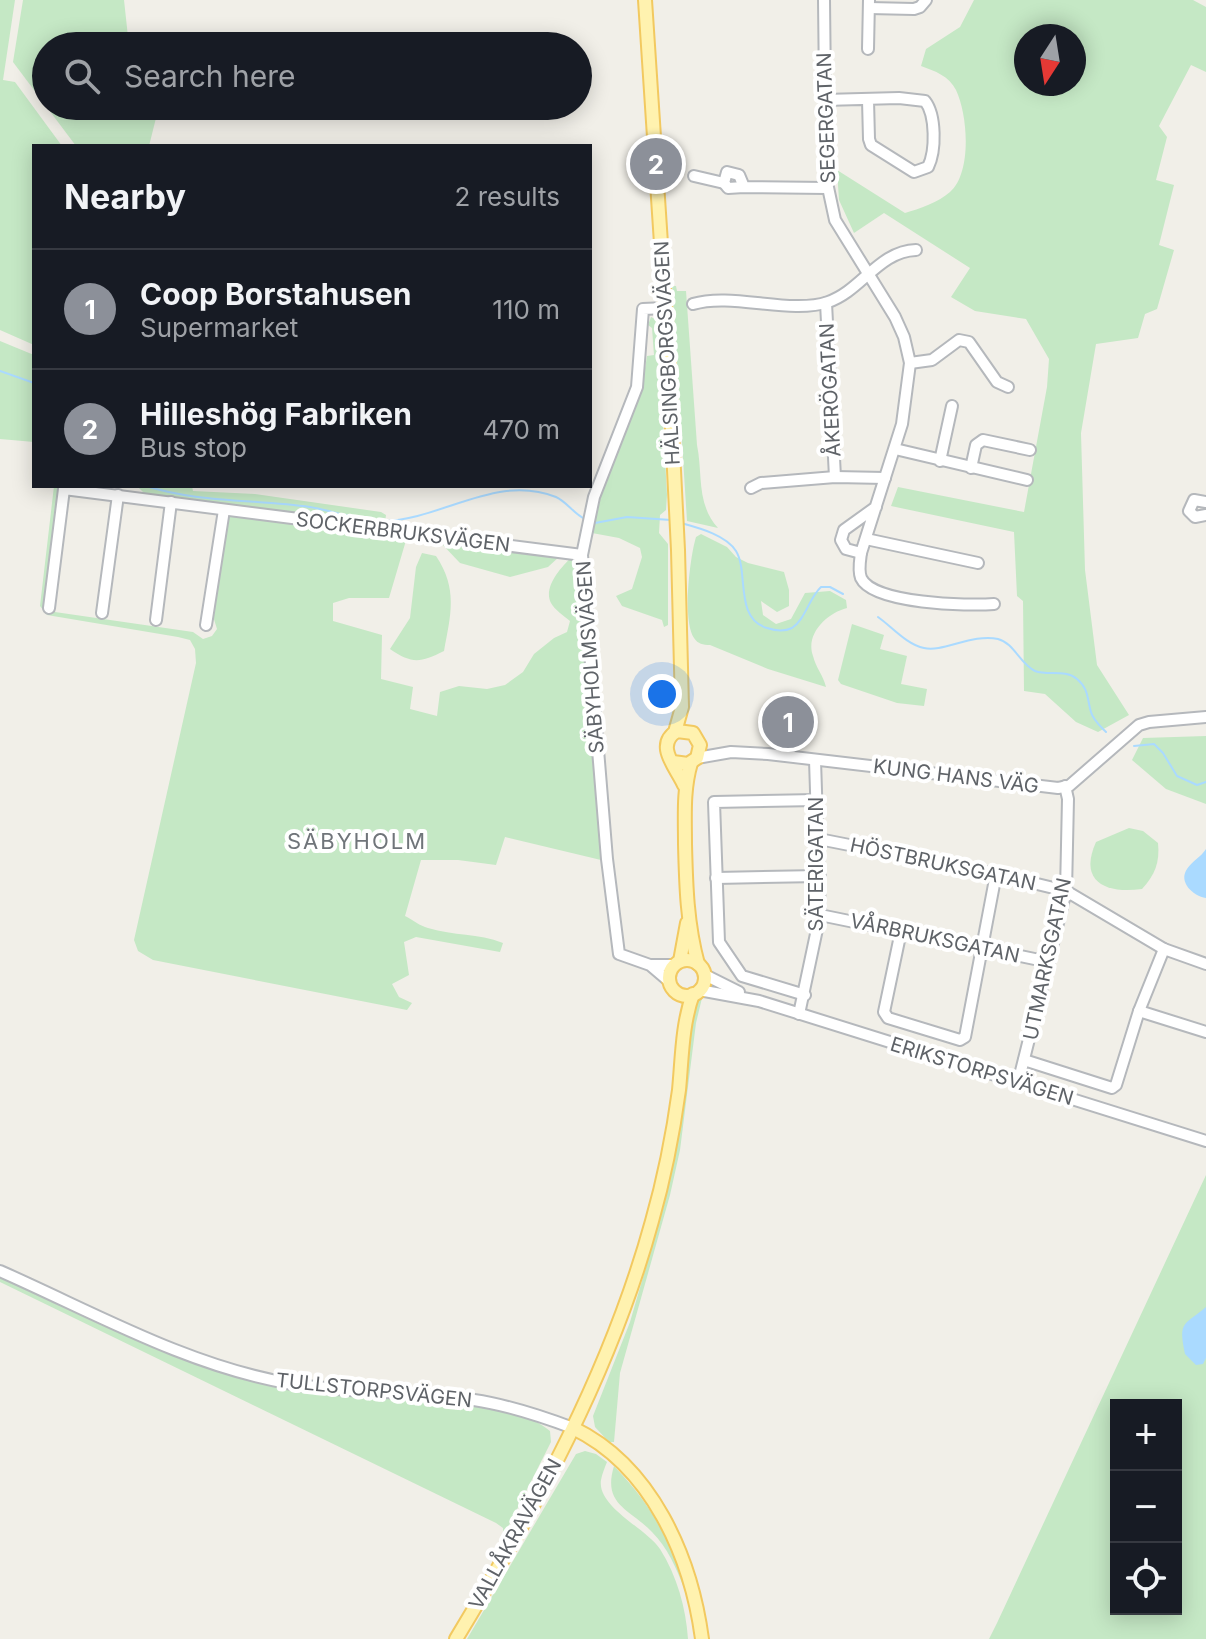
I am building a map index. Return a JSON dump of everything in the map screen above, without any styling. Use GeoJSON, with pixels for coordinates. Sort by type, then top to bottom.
{"type":"FeatureCollection","features":[{"type":"Feature","properties":{"kind":"main road","name":"HÄLSINGBORGSVÄGEN"},"geometry":{"type":"LineString","coordinates":[[645,0],[666,308],[678,550],[682,707],[675,732]]}},
{"type":"Feature","properties":{"kind":"main road","name":"HÄLSINGBORGSVÄGEN"},"geometry":{"type":"LineString","coordinates":[[682,707],[694,736]]}},
{"type":"Feature","properties":{"kind":"main road"},"geometry":{"type":"LineString","coordinates":[[684,785],[667,755],[668,738],[675,732],[694,736],[700,749],[684,785],[688,920],[701,970],[684,1035],[678,1093],[652,1222],[602,1365],[573,1428],[596,1442],[635,1479],[669,1529],[685,1560],[702,1639]]}},
{"type":"Feature","properties":{"kind":"main road"},"geometry":{"type":"LineString","coordinates":[[673,762],[682,765],[694,760]]}},
{"type":"Feature","properties":{"kind":"main road"},"geometry":{"type":"LineString","coordinates":[[684,1035],[671,971],[678,963],[688,920]]}},
{"type":"Feature","properties":{"kind":"main road"},"geometry":{"type":"LineString","coordinates":[[678,963],[689,960],[701,970]]}},
{"type":"Feature","properties":{"kind":"main road"},"geometry":{"type":"LineString","coordinates":[[673,987],[685,995],[696,992]]}},
{"type":"Feature","properties":{"kind":"main road","name":"VALLÅKRAVÄGEN"},"geometry":{"type":"LineString","coordinates":[[456,1639],[518,1537],[573,1428]]}},
{"type":"Feature","properties":{"kind":"street","name":"SEGERGATAN"},"geometry":{"type":"LineString","coordinates":[[824,0],[827,188],[835,220],[895,317],[910,363]]}},
{"type":"Feature","properties":{"kind":"street"},"geometry":{"type":"LineString","coordinates":[[868,49],[869,4],[914,9],[926,0]]}},
{"type":"Feature","properties":{"kind":"street"},"geometry":{"type":"LineString","coordinates":[[824,100],[918,98],[929,106],[932,157],[924,171],[914,172],[871,145],[868,100]]}},
{"type":"Feature","properties":{"kind":"street"},"geometry":{"type":"LineString","coordinates":[[694,176],[724,183],[727,172],[739,175],[744,187],[827,188]]}},
{"type":"Feature","properties":{"kind":"street"},"geometry":{"type":"LineString","coordinates":[[693,304],[706,300],[826,303],[905,250],[916,250]]}},
{"type":"Feature","properties":{"kind":"street","name":"ÅKERÖGATAN"},"geometry":{"type":"LineString","coordinates":[[826,303],[835,477]]}},
{"type":"Feature","properties":{"kind":"street","name":"SÄBYHOLMSVÄGEN"},"geometry":{"type":"LineString","coordinates":[[666,308],[643,309],[637,387],[594,497],[582,555],[597,756],[619,954],[650,965],[678,963]]}},
{"type":"Feature","properties":{"kind":"street"},"geometry":{"type":"LineString","coordinates":[[994,604],[926,602],[877,590],[860,576],[861,553],[895,449],[905,408],[910,363],[932,360],[959,340],[969,342],[997,382],[1008,387]]}},
{"type":"Feature","properties":{"kind":"street"},"geometry":{"type":"LineString","coordinates":[[940,461],[952,406]]}},
{"type":"Feature","properties":{"kind":"street"},"geometry":{"type":"LineString","coordinates":[[971,468],[976,445],[983,440],[1030,450]]}},
{"type":"Feature","properties":{"kind":"street"},"geometry":{"type":"LineString","coordinates":[[895,449],[1027,480]]}},
{"type":"Feature","properties":{"kind":"street"},"geometry":{"type":"LineString","coordinates":[[751,488],[761,483],[835,477],[885,478]]}},
{"type":"Feature","properties":{"kind":"street","name":"SOCKERBRUKSVÄGEN"},"geometry":{"type":"LineString","coordinates":[[49,608],[64,489],[582,555]]}},
{"type":"Feature","properties":{"kind":"street"},"geometry":{"type":"LineString","coordinates":[[102,613],[118,495]]}},
{"type":"Feature","properties":{"kind":"street"},"geometry":{"type":"LineString","coordinates":[[1206,502],[1194,500],[1189,511],[1195,517],[1206,515]]}},
{"type":"Feature","properties":{"kind":"street"},"geometry":{"type":"LineString","coordinates":[[156,620],[171,502]]}},
{"type":"Feature","properties":{"kind":"street"},"geometry":{"type":"LineString","coordinates":[[861,553],[844,547],[841,543],[842,533],[876,507]]}},
{"type":"Feature","properties":{"kind":"street"},"geometry":{"type":"LineString","coordinates":[[206,625],[224,510]]}},
{"type":"Feature","properties":{"kind":"street"},"geometry":{"type":"LineString","coordinates":[[866,539],[978,563]]}},
{"type":"Feature","properties":{"kind":"street","name":"KUNG HANS VÄG"},"geometry":{"type":"LineString","coordinates":[[694,760],[731,752],[1058,788],[1065,786],[1139,725],[1206,717]]}},
{"type":"Feature","properties":{"kind":"street","name":"KUNG HANS VÄG"},"geometry":{"type":"LineString","coordinates":[[694,736],[731,752]]}},
{"type":"Feature","properties":{"kind":"street","name":"SÄTERIGATAN"},"geometry":{"type":"LineString","coordinates":[[799,1014],[820,915],[815,760]]}},
{"type":"Feature","properties":{"kind":"street","name":"UTMARKSGATAN"},"geometry":{"type":"LineString","coordinates":[[1018,1083],[1066,891],[1068,799],[1065,786]]}},
{"type":"Feature","properties":{"kind":"street"},"geometry":{"type":"LineString","coordinates":[[805,995],[742,976],[717,937],[714,802],[817,800]]}},
{"type":"Feature","properties":{"kind":"street","name":"HÖSTBRUKSGATAN"},"geometry":{"type":"LineString","coordinates":[[819,839],[1066,891],[1164,949],[1206,964]]}},
{"type":"Feature","properties":{"kind":"street"},"geometry":{"type":"LineString","coordinates":[[901,931],[884,1012],[888,1018],[960,1040],[965,1037],[996,874]]}},
{"type":"Feature","properties":{"kind":"street"},"geometry":{"type":"LineString","coordinates":[[716,878],[820,876]]}},
{"type":"Feature","properties":{"kind":"street","name":"VÅRBRUKSGATAN"},"geometry":{"type":"LineString","coordinates":[[820,915],[1049,962]]}},
{"type":"Feature","properties":{"kind":"street"},"geometry":{"type":"LineString","coordinates":[[1024,1060],[1112,1088],[1116,1085],[1139,1011],[1164,949]]}},
{"type":"Feature","properties":{"kind":"street","name":"SÄBYHOLMSVÄGEN"},"geometry":{"type":"LineString","coordinates":[[650,965],[673,987]]}},
{"type":"Feature","properties":{"kind":"street","name":"ERIKSTORPSVÄGEN"},"geometry":{"type":"LineString","coordinates":[[701,970],[759,1001]]}},
{"type":"Feature","properties":{"kind":"street","name":"ERIKSTORPSVÄGEN"},"geometry":{"type":"LineString","coordinates":[[696,992],[759,1001],[1206,1141]]}},
{"type":"Feature","properties":{"kind":"street"},"geometry":{"type":"LineString","coordinates":[[1139,1011],[1206,1032]]}},
{"type":"Feature","properties":{"kind":"street","name":"TULLSTORPSVÄGEN"},"geometry":{"type":"LineString","coordinates":[[0,1271],[217,1366],[287,1383],[474,1400],[515,1409],[573,1428]]}},
{"type":"Feature","properties":{"kind":"green space"},"geometry":{"type":"Polygon","coordinates":[[[0,0],[15,0],[3,80],[15,82],[32,105],[32,120],[43,120],[61,144],[32,144],[32,344],[0,330],[0,0]]]}},
{"type":"Feature","properties":{"kind":"green space"},"geometry":{"type":"Polygon","coordinates":[[[23,0],[124,0],[127,32],[32,32],[32,87],[13,62],[23,0]]]}},
{"type":"Feature","properties":{"kind":"green space"},"geometry":{"type":"Polygon","coordinates":[[[974,0],[1193,0],[1206,7],[1206,72],[1191,65],[1159,126],[1167,137],[1156,180],[1174,185],[1159,245],[1174,250],[1157,309],[1145,314],[1138,338],[1096,344],[1081,433],[1085,570],[1097,665],[1129,715],[1098,732],[1076,722],[1045,694],[1024,691],[1023,601],[1017,596],[1014,532],[891,506],[898,487],[1024,512],[1047,387],[1049,359],[1026,319],[975,311],[951,297],[970,268],[884,213],[854,233],[839,200],[837,170],[905,213],[940,199],[957,183],[962,172],[966,143],[960,101],[950,81],[921,66],[926,49],[960,27],[974,0]]]}},
{"type":"Feature","properties":{"kind":"green space"},"geometry":{"type":"Polygon","coordinates":[[[56,120],[156,120],[150,144],[74,144],[56,120]]]}},
{"type":"Feature","properties":{"kind":"green space"},"geometry":{"type":"Polygon","coordinates":[[[672,286],[676,286],[677,291],[686,291],[703,499],[718,528],[687,521],[672,286]]]}},
{"type":"Feature","properties":{"kind":"green space"},"geometry":{"type":"Polygon","coordinates":[[[651,317],[657,320],[658,328],[667,495],[666,510],[660,515],[659,533],[668,544],[668,625],[664,627],[662,620],[622,606],[616,596],[632,589],[642,557],[640,548],[619,538],[592,533],[603,488],[636,402],[647,356],[654,355],[652,328],[648,325],[651,317]]]}},
{"type":"Feature","properties":{"kind":"green space"},"geometry":{"type":"Polygon","coordinates":[[[0,341],[32,354],[32,442],[0,439],[0,341]]]}},
{"type":"Feature","properties":{"kind":"green space"},"geometry":{"type":"Polygon","coordinates":[[[54,488],[61,488],[43,605],[48,611],[193,632],[203,639],[212,636],[217,629],[213,616],[229,517],[234,515],[407,537],[389,598],[349,598],[333,603],[333,621],[382,635],[381,679],[413,687],[410,709],[437,716],[440,692],[459,686],[487,689],[505,685],[523,672],[534,654],[567,632],[570,621],[552,605],[549,591],[558,573],[571,558],[577,573],[601,860],[505,837],[496,865],[458,860],[421,860],[405,916],[428,928],[503,943],[500,952],[416,937],[404,942],[409,975],[392,984],[399,997],[412,1003],[407,1010],[153,960],[138,951],[134,940],[196,663],[195,649],[190,640],[47,615],[40,606],[54,488]]]}},
{"type":"Feature","properties":{"kind":"green space"},"geometry":{"type":"Polygon","coordinates":[[[139,488],[192,488],[193,491],[255,494],[386,515],[385,523],[144,493],[139,488]]]}},
{"type":"Feature","properties":{"kind":"green space"},"geometry":{"type":"Polygon","coordinates":[[[701,534],[727,547],[736,557],[748,563],[784,572],[789,606],[777,612],[761,601],[763,615],[776,624],[791,619],[805,593],[830,591],[846,600],[847,608],[825,620],[812,640],[813,656],[826,687],[768,669],[696,640],[688,617],[688,588],[696,537],[701,534]]]}},
{"type":"Feature","properties":{"kind":"green space"},"geometry":{"type":"Polygon","coordinates":[[[439,541],[560,556],[548,567],[510,577],[460,563],[439,541]]]}},
{"type":"Feature","properties":{"kind":"green space"},"geometry":{"type":"Polygon","coordinates":[[[422,553],[436,556],[448,580],[451,602],[444,651],[416,660],[390,649],[410,618],[416,567],[422,553]]]}},
{"type":"Feature","properties":{"kind":"green space"},"geometry":{"type":"Polygon","coordinates":[[[852,624],[884,635],[880,649],[907,656],[901,684],[927,689],[924,706],[897,703],[841,684],[838,680],[852,624]]]}},
{"type":"Feature","properties":{"kind":"green space"},"geometry":{"type":"Polygon","coordinates":[[[1206,736],[1206,804],[1166,789],[1132,760],[1143,738],[1206,736]]]}},
{"type":"Feature","properties":{"kind":"green space"},"geometry":{"type":"Polygon","coordinates":[[[1129,828],[1143,831],[1158,843],[1156,868],[1142,889],[1107,887],[1093,876],[1091,856],[1096,842],[1129,828]]]}},
{"type":"Feature","properties":{"kind":"green space"},"geometry":{"type":"Polygon","coordinates":[[[702,998],[680,1150],[620,1373],[614,1442],[609,1442],[595,1427],[593,1416],[630,1322],[664,1205],[681,1118],[694,1004],[702,998]]]}},
{"type":"Feature","properties":{"kind":"green space"},"geometry":{"type":"Polygon","coordinates":[[[1206,1175],[1206,1639],[989,1639],[1206,1175]]]}},
{"type":"Feature","properties":{"kind":"green space"},"geometry":{"type":"Polygon","coordinates":[[[0,1278],[147,1345],[223,1373],[301,1390],[432,1399],[501,1409],[529,1418],[550,1431],[551,1442],[503,1537],[503,1528],[496,1523],[0,1282],[0,1278]]]}},
{"type":"Feature","properties":{"kind":"green space"},"geometry":{"type":"Polygon","coordinates":[[[585,1451],[607,1462],[601,1480],[607,1499],[653,1541],[666,1559],[680,1592],[688,1639],[467,1639],[576,1454],[585,1451]]]}},
{"type":"Feature","properties":{"kind":"green space"},"geometry":{"type":"Polygon","coordinates":[[[614,1466],[658,1523],[687,1587],[684,1588],[658,1538],[615,1498],[611,1479],[614,1466]]]}},
{"type":"Feature","properties":{"kind":"water"},"geometry":{"type":"Polygon","coordinates":[[[1206,849],[1206,898],[1192,891],[1184,879],[1189,866],[1206,849]]]}},
{"type":"Feature","properties":{"kind":"water"},"geometry":{"type":"Polygon","coordinates":[[[1206,1307],[1206,1358],[1203,1364],[1196,1365],[1185,1354],[1183,1329],[1206,1307]]]}},
{"type":"Feature","properties":{"kind":"waterway"},"geometry":{"type":"LineString","coordinates":[[0,371],[32,382]]}},
{"type":"Feature","properties":{"kind":"waterway"},"geometry":{"type":"LineString","coordinates":[[154,488],[207,498],[290,504],[374,521],[405,519],[490,494],[512,490],[534,491],[556,497],[585,519]]}},
{"type":"Feature","properties":{"kind":"waterway"},"geometry":{"type":"LineString","coordinates":[[595,523],[627,517],[671,520]]}},
{"type":"Feature","properties":{"kind":"waterway"},"geometry":{"type":"LineString","coordinates":[[681,523],[712,533],[732,545],[740,560],[750,615],[767,628],[780,631],[792,628],[821,587],[830,587],[843,594]]}},
{"type":"Feature","properties":{"kind":"waterway"},"geometry":{"type":"LineString","coordinates":[[878,617],[905,639],[924,648],[940,648],[988,638],[1004,641],[1035,671],[1067,674],[1077,679],[1086,690],[1093,718],[1106,732]]}},
{"type":"Feature","properties":{"kind":"waterway"},"geometry":{"type":"LineString","coordinates":[[1134,746],[1154,744],[1177,776],[1197,785],[1206,782]]}},
{"type":"Feature","properties":{"kind":"place","name":"Hilleshög Fabriken"},"geometry":{"type":"Point","coordinates":[656,164]}},
{"type":"Feature","properties":{"kind":"place","name":"Coop Borstahusen"},"geometry":{"type":"Point","coordinates":[788,722]}},
{"type":"Feature","properties":{"kind":"district","name":"SÄBYHOLM"},"geometry":{"type":"Point","coordinates":[357,841]}}]}
